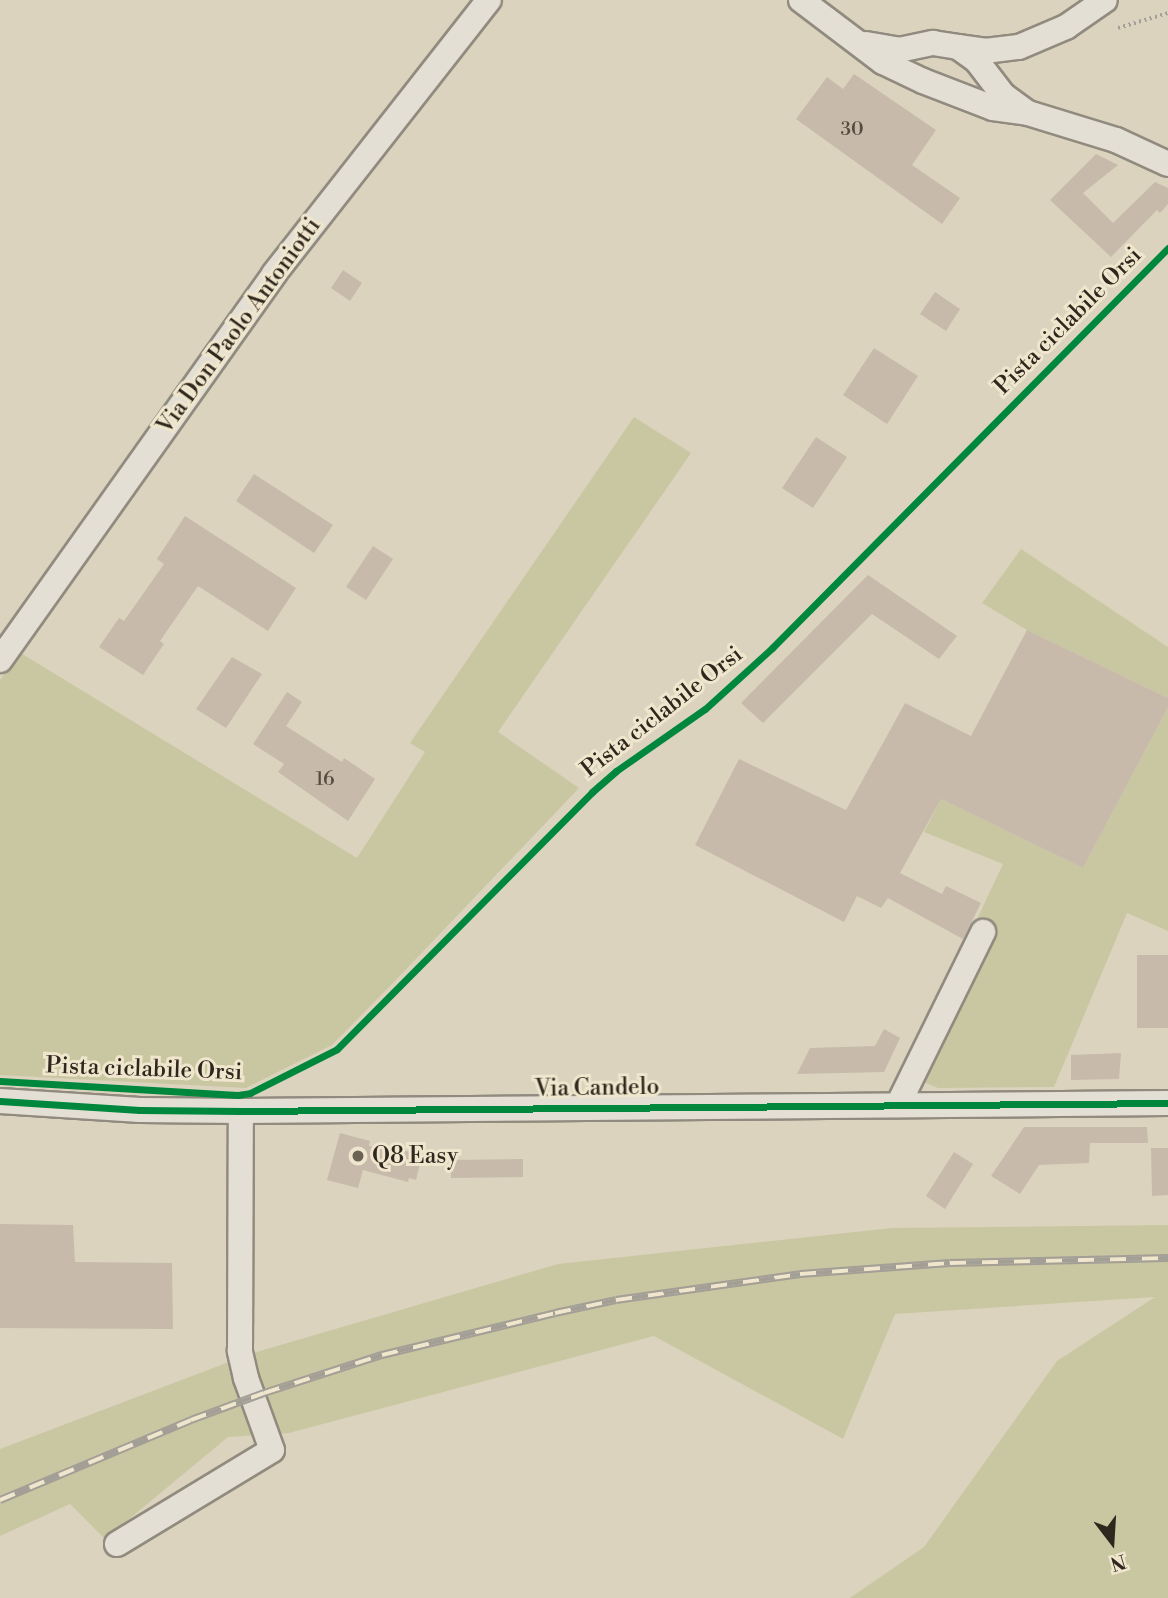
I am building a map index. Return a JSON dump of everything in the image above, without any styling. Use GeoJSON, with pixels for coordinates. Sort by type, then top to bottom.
{"type":"FeatureCollection","features":[{"type":"Feature","properties":{"kind":"street","name":"Via Don Paolo Antoniotti"},"geometry":{"type":"LineString","coordinates":[[0,660],[274,274],[489,0]]}},
{"type":"Feature","properties":{"kind":"street"},"geometry":{"type":"LineString","coordinates":[[801,0],[883,62],[923,81],[993,108],[1028,113],[1116,140],[1168,164]]}},
{"type":"Feature","properties":{"kind":"street"},"geometry":{"type":"LineString","coordinates":[[854,41],[881,49],[900,50],[933,43],[985,51],[1018,47],[1066,27],[1105,0]]}},
{"type":"Feature","properties":{"kind":"street"},"geometry":{"type":"LineString","coordinates":[[958,47],[977,61],[1003,95],[1028,113]]}},
{"type":"Feature","properties":{"kind":"street"},"geometry":{"type":"LineString","coordinates":[[898,1105],[983,932]]}},
{"type":"Feature","properties":{"kind":"street","name":"Via Candelo"},"geometry":{"type":"LineString","coordinates":[[0,1093],[26,1100]]}},
{"type":"Feature","properties":{"kind":"street","name":"Via Candelo"},"geometry":{"type":"LineString","coordinates":[[0,1101],[26,1100],[140,1110],[241,1111],[1168,1103]]}},
{"type":"Feature","properties":{"kind":"street"},"geometry":{"type":"LineString","coordinates":[[117,1544],[272,1450],[246,1378],[240,1351],[241,1111]]}},
{"type":"Feature","properties":{"kind":"path"},"geometry":{"type":"LineString","coordinates":[[1118,28],[1168,13]]}},
{"type":"Feature","properties":{"kind":"shaded area"},"geometry":{"type":"Polygon","coordinates":[[[634,417],[691,453],[498,732],[579,788],[391,985],[332,1045],[246,1088],[0,1075],[0,680],[19,652],[357,858],[425,752],[410,743],[634,417]]]}},
{"type":"Feature","properties":{"kind":"shaded area"},"geometry":{"type":"Polygon","coordinates":[[[1021,549],[1168,647],[1168,698],[1027,630],[982,603],[1021,549]]]}},
{"type":"Feature","properties":{"kind":"shaded area"},"geometry":{"type":"Polygon","coordinates":[[[1168,707],[1168,931],[1127,913],[1054,1087],[938,1088],[904,1074],[1003,864],[924,832],[941,799],[1083,868],[1168,707]]]}},
{"type":"Feature","properties":{"kind":"shaded area"},"geometry":{"type":"Polygon","coordinates":[[[1168,1225],[1168,1598],[850,1598],[924,1547],[1057,1361],[1155,1297],[895,1314],[843,1439],[654,1336],[289,1433],[228,1437],[105,1539],[70,1504],[0,1536],[0,1449],[250,1354],[558,1264],[892,1228],[1168,1225]]]}},
{"type":"Feature","properties":{"kind":"building"},"geometry":{"type":"Polygon","coordinates":[[[854,74],[936,130],[912,165],[960,198],[942,224],[796,119],[827,77],[843,89],[854,74]]]}},
{"type":"Feature","properties":{"kind":"building"},"geometry":{"type":"Polygon","coordinates":[[[1096,154],[1118,165],[1083,193],[1113,223],[1155,182],[1168,188],[1168,204],[1160,213],[1157,210],[1111,257],[1050,200],[1096,154]]]}},
{"type":"Feature","properties":{"kind":"building"},"geometry":{"type":"Polygon","coordinates":[[[343,270],[362,283],[350,301],[331,288],[343,270]]]}},
{"type":"Feature","properties":{"kind":"building"},"geometry":{"type":"Polygon","coordinates":[[[935,292],[960,309],[946,331],[920,314],[935,292]]]}},
{"type":"Feature","properties":{"kind":"building"},"geometry":{"type":"Polygon","coordinates":[[[874,348],[918,376],[887,424],[843,395],[874,348]]]}},
{"type":"Feature","properties":{"kind":"building"},"geometry":{"type":"Polygon","coordinates":[[[816,437],[847,457],[813,508],[782,488],[816,437]]]}},
{"type":"Feature","properties":{"kind":"building"},"geometry":{"type":"Polygon","coordinates":[[[254,474],[333,525],[314,553],[236,501],[254,474]]]}},
{"type":"Feature","properties":{"kind":"building"},"geometry":{"type":"Polygon","coordinates":[[[185,516],[296,588],[268,631],[198,586],[160,641],[164,644],[143,675],[99,647],[119,618],[124,621],[164,564],[157,559],[185,516]]]}},
{"type":"Feature","properties":{"kind":"building"},"geometry":{"type":"Polygon","coordinates":[[[373,546],[393,559],[366,600],[346,587],[373,546]]]}},
{"type":"Feature","properties":{"kind":"building"},"geometry":{"type":"Polygon","coordinates":[[[868,575],[957,636],[939,659],[872,614],[763,723],[741,703],[868,575]]]}},
{"type":"Feature","properties":{"kind":"building"},"geometry":{"type":"Polygon","coordinates":[[[1027,630],[1168,698],[1168,707],[1083,868],[941,799],[900,873],[942,894],[946,886],[981,903],[963,939],[888,898],[881,908],[857,896],[844,922],[695,845],[739,759],[846,810],[905,703],[971,736],[1027,630]]]}},
{"type":"Feature","properties":{"kind":"building"},"geometry":{"type":"Polygon","coordinates":[[[232,657],[262,674],[226,728],[196,709],[232,657]]]}},
{"type":"Feature","properties":{"kind":"building"},"geometry":{"type":"Polygon","coordinates":[[[287,692],[302,702],[286,726],[342,762],[344,758],[375,779],[348,821],[278,772],[284,764],[253,744],[287,692]]]}},
{"type":"Feature","properties":{"kind":"building"},"geometry":{"type":"Polygon","coordinates":[[[1137,955],[1168,955],[1168,1028],[1137,1028],[1137,955]]]}},
{"type":"Feature","properties":{"kind":"building"},"geometry":{"type":"Polygon","coordinates":[[[884,1029],[900,1038],[884,1072],[797,1074],[810,1048],[875,1046],[884,1029]]]}},
{"type":"Feature","properties":{"kind":"building"},"geometry":{"type":"Polygon","coordinates":[[[1121,1053],[1119,1079],[1071,1080],[1071,1055],[1121,1053]]]}},
{"type":"Feature","properties":{"kind":"building"},"geometry":{"type":"Polygon","coordinates":[[[1024,1127],[1147,1127],[1148,1143],[1090,1143],[1089,1163],[1039,1165],[1020,1194],[991,1176],[1024,1127]]]}},
{"type":"Feature","properties":{"kind":"building"},"geometry":{"type":"Polygon","coordinates":[[[340,1133],[370,1141],[369,1146],[401,1154],[402,1150],[422,1155],[416,1180],[409,1178],[408,1182],[363,1170],[358,1188],[327,1180],[340,1133]]]}},
{"type":"Feature","properties":{"kind":"building"},"geometry":{"type":"Polygon","coordinates":[[[1151,1148],[1168,1148],[1168,1195],[1152,1196],[1151,1148]]]}},
{"type":"Feature","properties":{"kind":"building"},"geometry":{"type":"Polygon","coordinates":[[[954,1152],[973,1164],[945,1209],[926,1196],[954,1152]]]}},
{"type":"Feature","properties":{"kind":"building"},"geometry":{"type":"Polygon","coordinates":[[[523,1159],[523,1177],[451,1178],[451,1160],[523,1159]]]}},
{"type":"Feature","properties":{"kind":"building"},"geometry":{"type":"Polygon","coordinates":[[[0,1224],[73,1225],[75,1262],[172,1263],[173,1329],[0,1328],[0,1224]]]}},
{"type":"Feature","properties":{"kind":"railway"},"geometry":{"type":"LineString","coordinates":[[0,1500],[191,1420],[264,1393],[382,1355],[616,1300],[800,1274],[950,1263],[1168,1258]]}},
{"type":"Feature","properties":{"kind":"cycle path","name":"Pista ciclabile Orsi"},"geometry":{"type":"LineString","coordinates":[[0,1081],[238,1095],[250,1093],[337,1049],[592,792],[616,771],[705,709],[772,648],[1168,248]]}},
{"type":"Feature","properties":{"kind":"cycle path"},"geometry":{"type":"LineString","coordinates":[[0,1101],[140,1110],[241,1111],[1168,1103]]}},
{"type":"Feature","properties":{"kind":"place","name":"Q8 Easy"},"geometry":{"type":"Point","coordinates":[358,1156]}}]}
